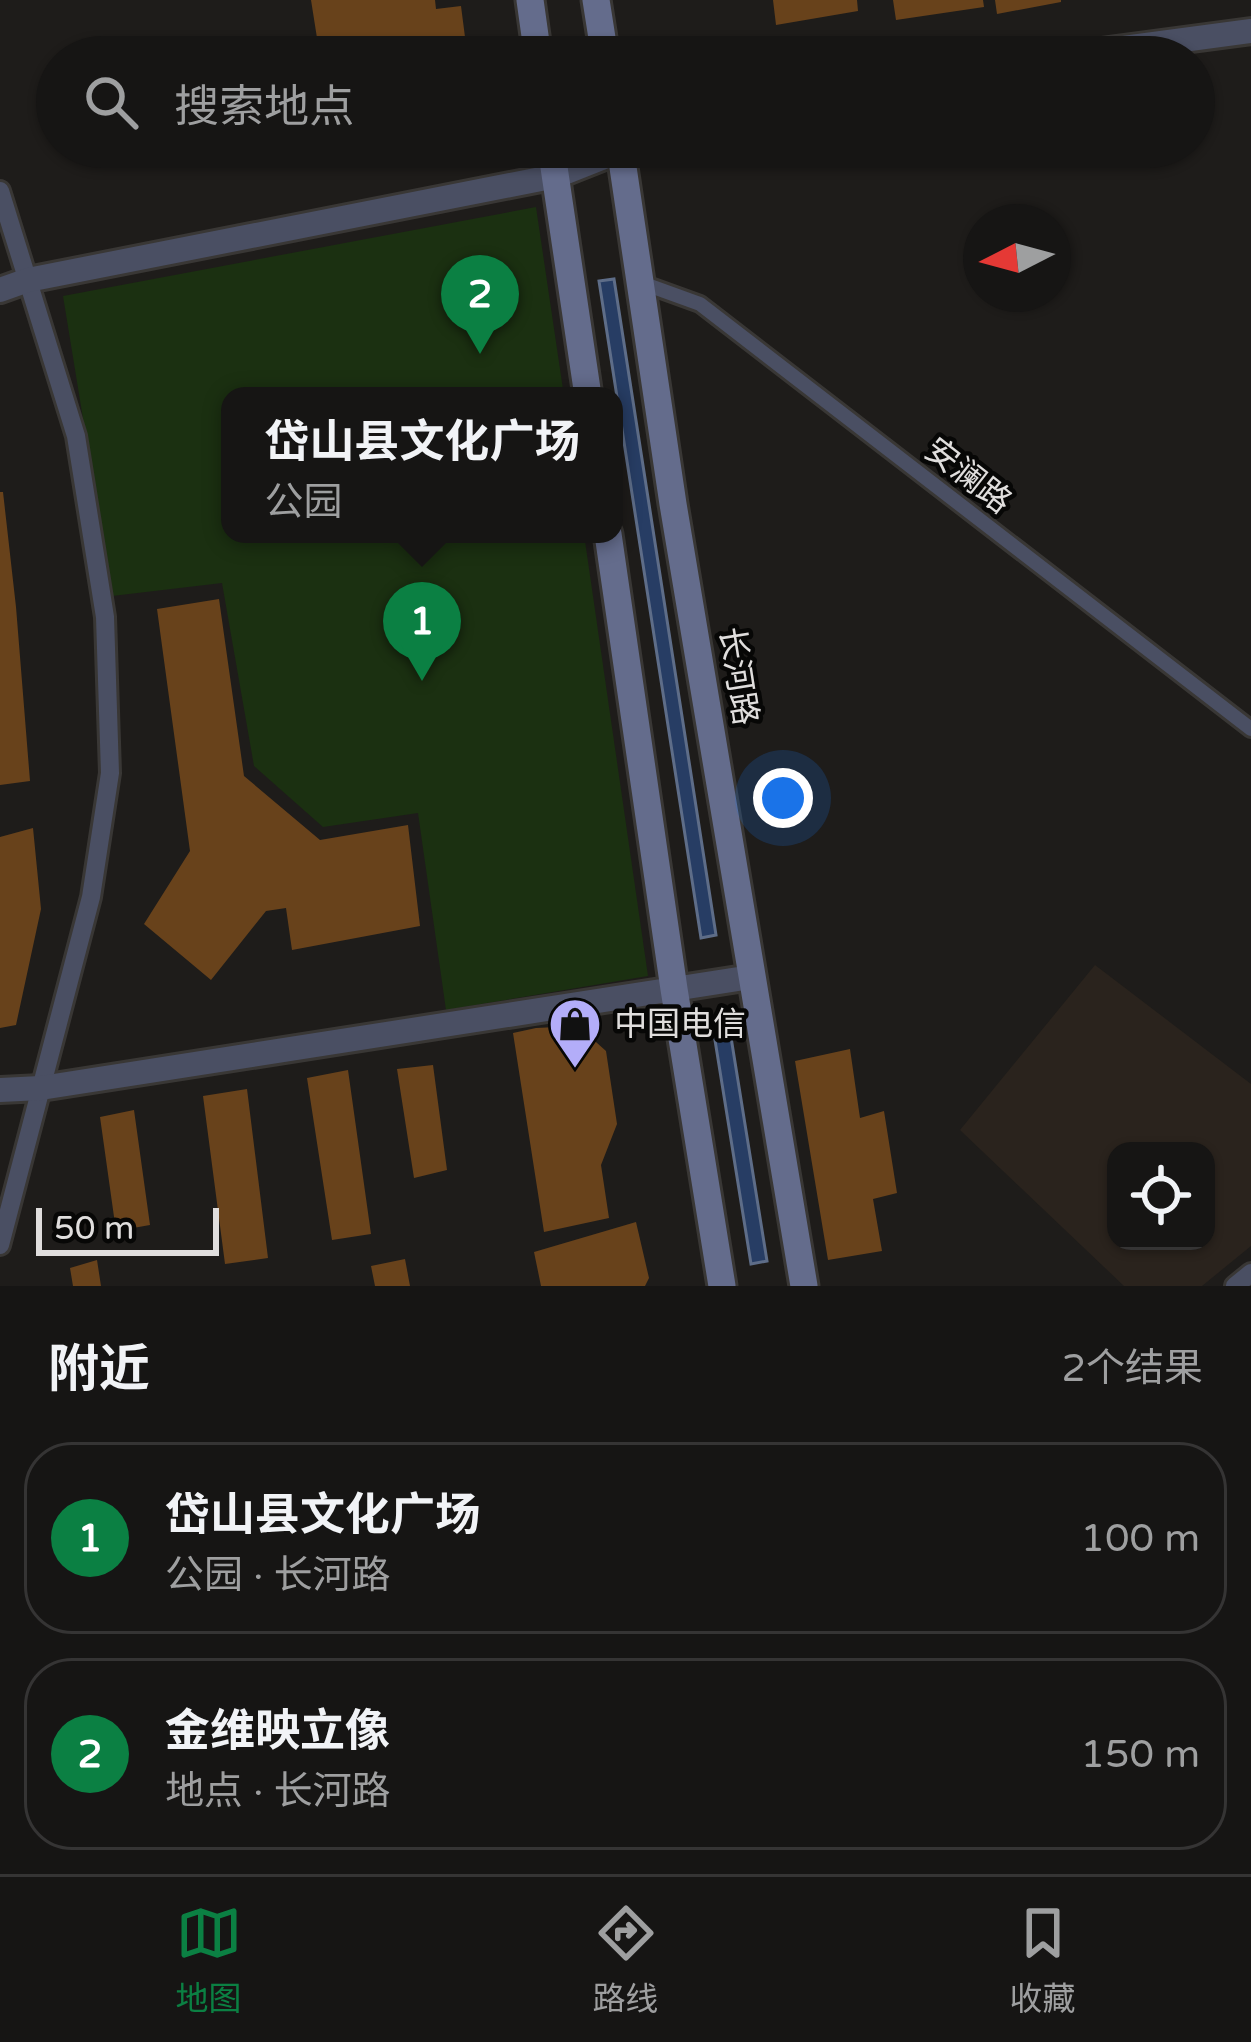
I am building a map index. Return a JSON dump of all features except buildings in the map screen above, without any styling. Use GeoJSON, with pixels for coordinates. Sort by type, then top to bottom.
{"type":"FeatureCollection","features":[{"type":"Feature","properties":{"kind":"main road"},"geometry":{"type":"LineString","coordinates":[[530,0],[535,36]]}},
{"type":"Feature","properties":{"kind":"main road"},"geometry":{"type":"LineString","coordinates":[[596,0],[602,36]]}},
{"type":"Feature","properties":{"kind":"main road"},"geometry":{"type":"LineString","coordinates":[[555,168],[587,387]]}},
{"type":"Feature","properties":{"kind":"main road","name":"长河路"},"geometry":{"type":"LineString","coordinates":[[626,168],[674,505],[804,1286]]}},
{"type":"Feature","properties":{"kind":"main road"},"geometry":{"type":"LineString","coordinates":[[609,543],[722,1286]]}},
{"type":"Feature","properties":{"kind":"street"},"geometry":{"type":"LineString","coordinates":[[1214,36],[1251,31]]}},
{"type":"Feature","properties":{"kind":"street"},"geometry":{"type":"LineString","coordinates":[[9,285],[556,176],[575,168]]}},
{"type":"Feature","properties":{"kind":"street"},"geometry":{"type":"LineString","coordinates":[[0,190],[9,285],[76,436],[105,617],[110,773],[91,897],[0,1245]]}},
{"type":"Feature","properties":{"kind":"street","name":"安澜路"},"geometry":{"type":"LineString","coordinates":[[642,283],[700,304],[1251,729]]}},
{"type":"Feature","properties":{"kind":"street"},"geometry":{"type":"LineString","coordinates":[[0,1090],[41,1088],[751,977]]}},
{"type":"Feature","properties":{"kind":"street"},"geometry":{"type":"LineString","coordinates":[[1235,1286],[1251,1274]]}},
{"type":"Feature","properties":{"kind":"shaded area"},"geometry":{"type":"Polygon","coordinates":[[[1095,965],[1251,1084],[1251,1246],[1202,1286],[1124,1286],[960,1130],[1095,965]]]}},
{"type":"Feature","properties":{"kind":"green space"},"geometry":{"type":"Polygon","coordinates":[[[536,207],[563,387],[221,387],[221,543],[585,543],[648,976],[446,1010],[418,813],[323,827],[254,766],[222,583],[112,596],[63,296],[536,207]]]}},
{"type":"Feature","properties":{"kind":"water"},"geometry":{"type":"Polygon","coordinates":[[[614,279],[716,935],[701,938],[623,436],[623,387],[615,387],[599,281],[614,279]]]}},
{"type":"Feature","properties":{"kind":"water"},"geometry":{"type":"Polygon","coordinates":[[[730,1031],[767,1261],[751,1264],[714,1034],[730,1031]]]}},
{"type":"Feature","properties":{"kind":"place","name":"金维映立像"},"geometry":{"type":"Point","coordinates":[480,354]}},
{"type":"Feature","properties":{"kind":"place","name":"岱山县文化广场"},"geometry":{"type":"Point","coordinates":[422,681]}},
{"type":"Feature","properties":{"kind":"place","name":"中国电信"},"geometry":{"type":"Point","coordinates":[575,1070]}}]}
